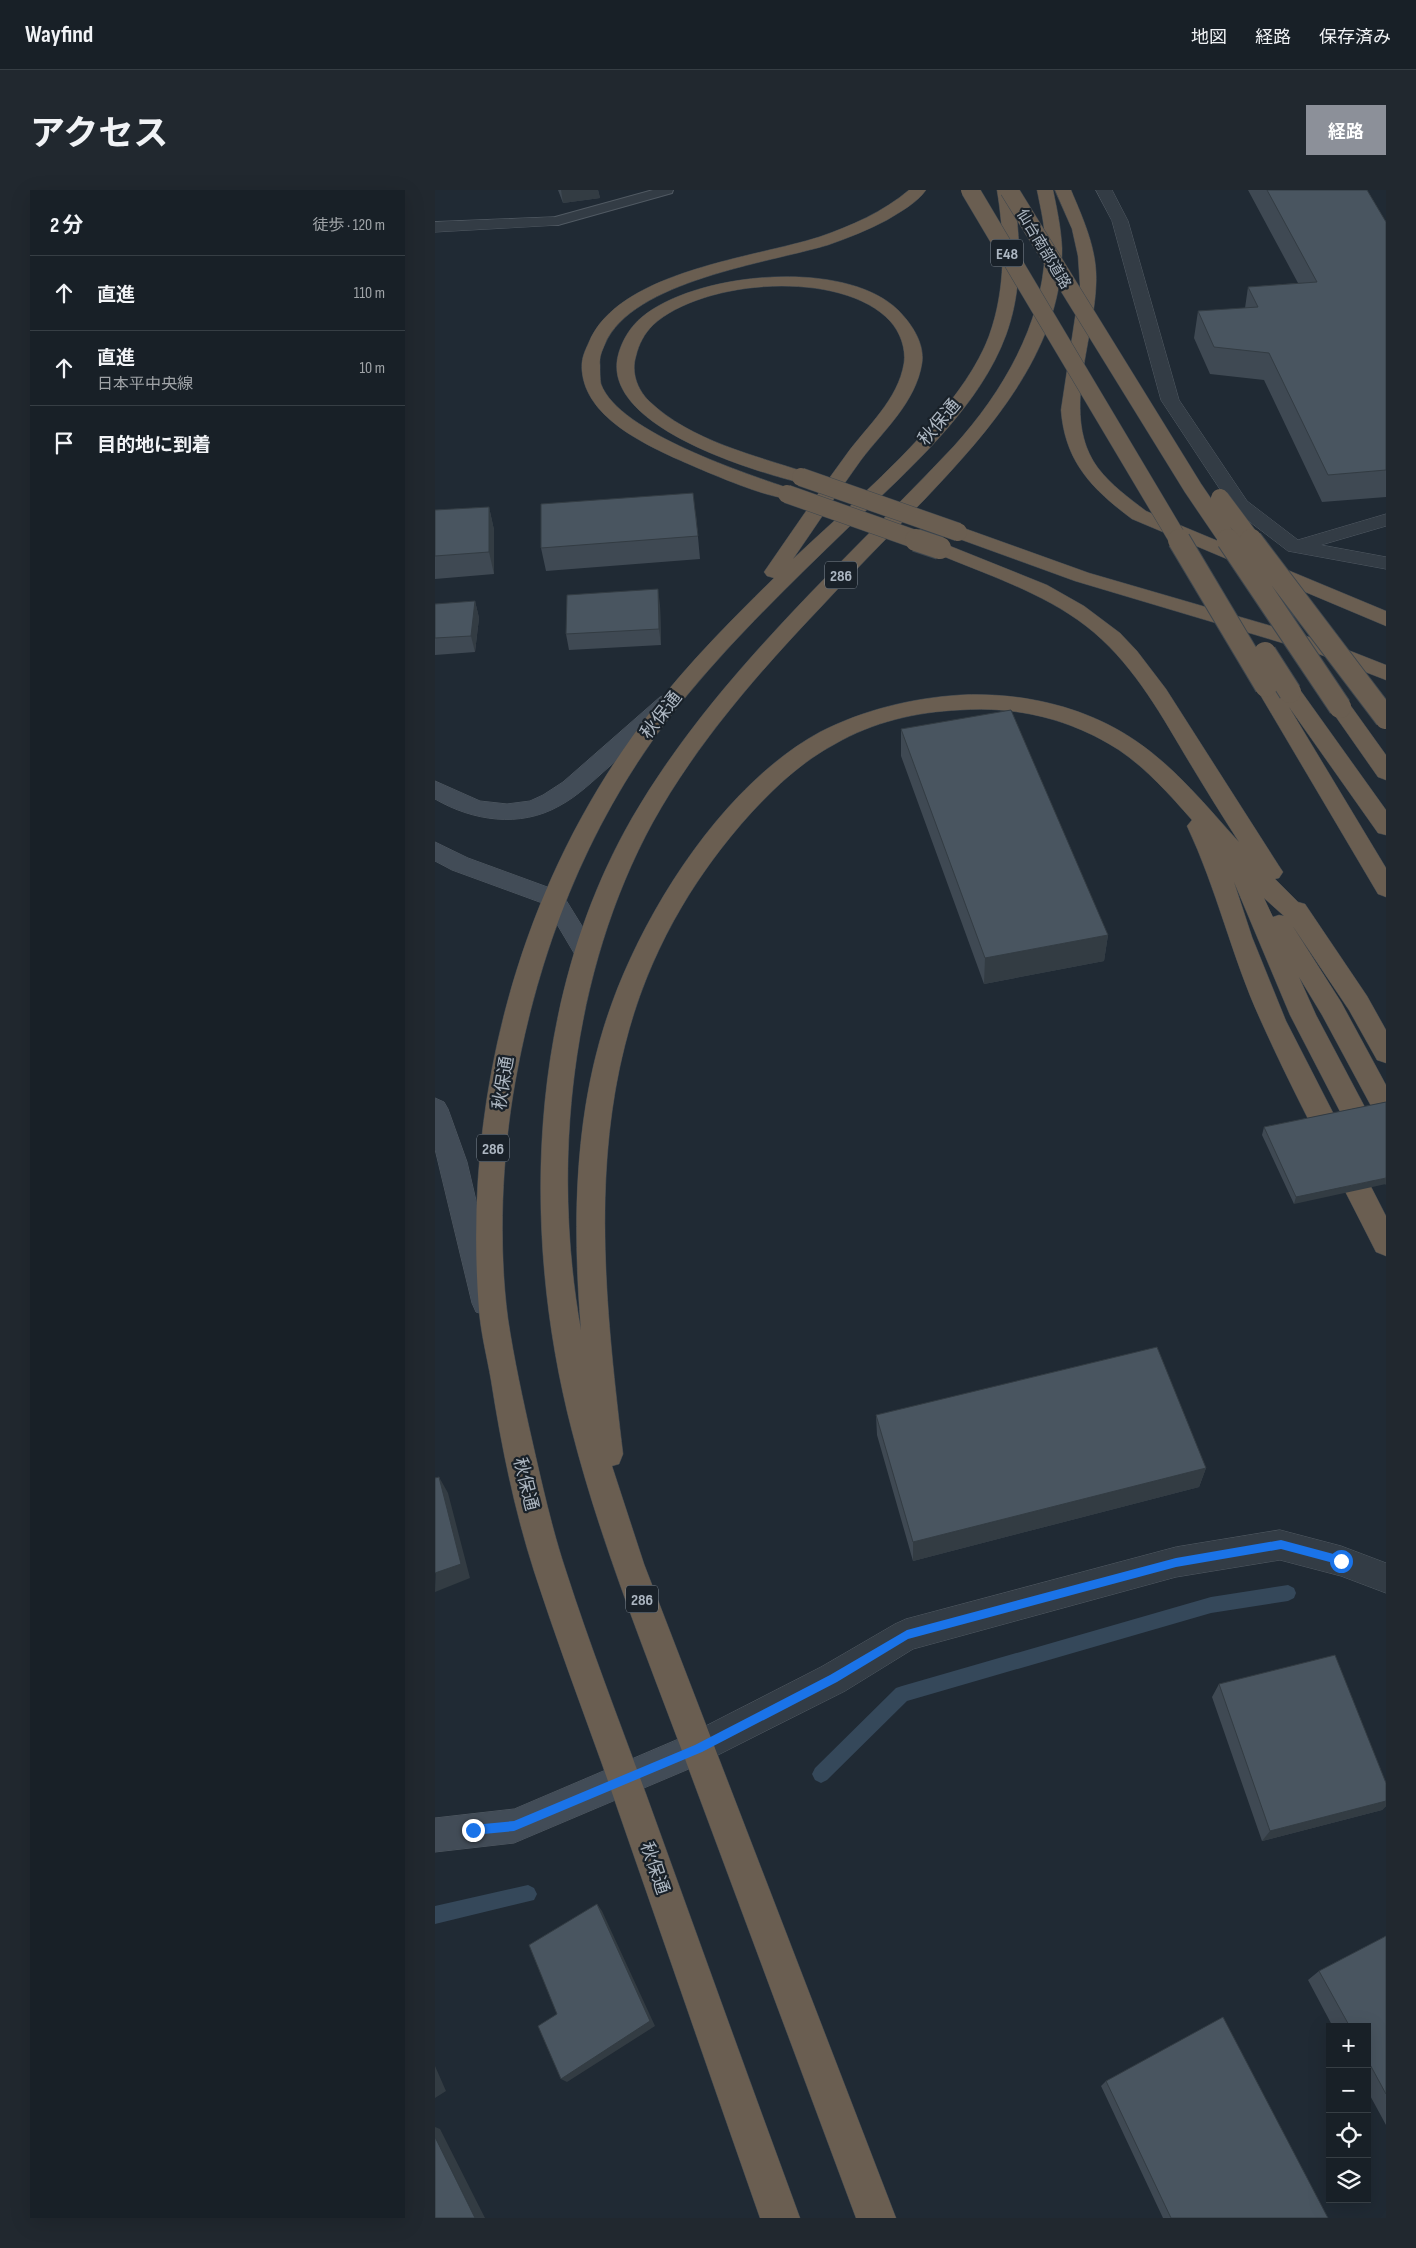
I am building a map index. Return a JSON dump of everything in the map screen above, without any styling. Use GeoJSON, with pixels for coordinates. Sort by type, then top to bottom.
{"type":"FeatureCollection","features":[{"type":"Feature","properties":{"kind":"highway"},"geometry":{"type":"LineString","coordinates":[[918,190],[898,207],[851,231],[689,277],[659,288],[636,301],[616,316],[601,332],[592,348],[589,366],[593,384],[603,402],[620,419],[642,435],[673,451],[940,548],[1062,602],[1094,622],[1124,650],[1173,712],[1209,776],[1358,1003],[1386,1053]]}},
{"type":"Feature","properties":{"kind":"highway","name":"仙台南部道路"},"geometry":{"type":"LineString","coordinates":[[970,190],[1044,317]]}},
{"type":"Feature","properties":{"kind":"highway","name":"仙台南部道路"},"geometry":{"type":"LineString","coordinates":[[1007,190],[1080,308]]}},
{"type":"Feature","properties":{"kind":"highway","name":"秋保通"},"geometry":{"type":"LineString","coordinates":[[780,2218],[549,1569],[525,1483],[493,1313],[489,1230],[493,1151],[503,1079],[516,1012],[533,954],[553,898],[608,793],[636,747],[674,697],[765,598],[918,447],[953,408],[977,374],[996,339],[1007,303],[1010,234],[1007,190]]}},
{"type":"Feature","properties":{"kind":"highway","name":"秋保通"},"geometry":{"type":"LineString","coordinates":[[876,2218],[628,1564],[597,1470],[576,1386],[563,1306],[556,1232],[553,1160],[559,1087],[586,952],[609,888],[636,833],[665,782],[700,734],[786,632],[957,454],[989,417],[1013,382],[1031,347],[1045,310],[1053,277],[1054,237],[1050,204],[1045,190]]}},
{"type":"Feature","properties":{"kind":"highway"},"geometry":{"type":"LineString","coordinates":[[1063,190],[1081,229],[1086,256],[1088,285],[1070,410],[1070,429],[1075,448],[1086,466],[1100,484],[1139,515],[1386,619]]}},
{"type":"Feature","properties":{"kind":"highway"},"geometry":{"type":"LineString","coordinates":[[729,636],[855,456],[898,400],[910,377],[914,360],[912,344],[903,326],[889,310],[873,299],[850,290],[799,282],[743,284],[691,297],[667,308],[648,321],[633,336],[625,354],[624,370],[630,389],[644,406],[665,422],[726,451],[801,477],[958,532],[1082,577],[1185,609],[1323,648],[1386,673]]}},
{"type":"Feature","properties":{"kind":"highway"},"geometry":{"type":"LineString","coordinates":[[1080,308],[1193,488],[1340,707],[1386,772]]}},
{"type":"Feature","properties":{"kind":"highway"},"geometry":{"type":"LineString","coordinates":[[1080,308],[1185,453],[1386,718]]}},
{"type":"Feature","properties":{"kind":"highway"},"geometry":{"type":"LineString","coordinates":[[1044,317],[1386,888]]}},
{"type":"Feature","properties":{"kind":"highway"},"geometry":{"type":"LineString","coordinates":[[1044,317],[1290,692],[1386,827]]}},
{"type":"Feature","properties":{"kind":"highway"},"geometry":{"type":"LineString","coordinates":[[628,1564],[609,1465],[592,1303],[590,1226],[593,1154],[603,1084],[618,1024],[637,970],[662,916],[692,867],[727,823],[768,782],[803,754],[837,733],[871,718],[909,708],[981,701],[1018,704],[1053,710],[1113,736],[1164,775],[1233,851],[1307,925]]}},
{"type":"Feature","properties":{"kind":"highway"},"geometry":{"type":"LineString","coordinates":[[1209,776],[1233,851],[1303,1015],[1386,1173]]}},
{"type":"Feature","properties":{"kind":"highway"},"geometry":{"type":"LineString","coordinates":[[1185,798],[1214,858],[1273,1021],[1386,1244]]}},
{"type":"Feature","properties":{"kind":"highway"},"geometry":{"type":"LineString","coordinates":[[1233,851],[1241,937]]}},
{"type":"Feature","properties":{"kind":"highway"},"geometry":{"type":"LineString","coordinates":[[1233,851],[1332,1009],[1386,1110]]}},
{"type":"Feature","properties":{"kind":"street"},"geometry":{"type":"LineString","coordinates":[[1104,190],[1120,221],[1159,355],[1170,400],[1241,506],[1295,547],[1386,563]]}},
{"type":"Feature","properties":{"kind":"street"},"geometry":{"type":"LineString","coordinates":[[435,227],[553,222]]}},
{"type":"Feature","properties":{"kind":"street"},"geometry":{"type":"LineString","coordinates":[[1295,547],[1386,520]]}},
{"type":"Feature","properties":{"kind":"street"},"geometry":{"type":"LineString","coordinates":[[435,789],[459,803],[482,811],[525,810],[549,802],[568,790],[674,697]]}},
{"type":"Feature","properties":{"kind":"street"},"geometry":{"type":"LineString","coordinates":[[435,850],[460,864],[553,898],[586,952]]}},
{"type":"Feature","properties":{"kind":"street"},"geometry":{"type":"LineString","coordinates":[[435,1109],[453,1162],[509,1404]]}},
{"type":"Feature","properties":{"kind":"street"},"geometry":{"type":"LineString","coordinates":[[435,1835],[514,1826],[625,1780],[698,1748],[833,1679],[907,1635],[1176,1562],[1281,1545],[1341,1561],[1386,1578]]}},
{"type":"Feature","properties":{"kind":"lane"},"geometry":{"type":"LineString","coordinates":[[553,222],[667,190]]}},
{"type":"Feature","properties":{"kind":"building"},"geometry":{"type":"Polygon","coordinates":[[[1267,190],[1367,190],[1386,222],[1386,470],[1328,475],[1269,353],[1214,347],[1198,311],[1258,307],[1248,287],[1317,282],[1267,190]]]}},
{"type":"Feature","properties":{"kind":"building"},"geometry":{"type":"Polygon","coordinates":[[[693,493],[698,536],[541,548],[541,504],[693,493]]]}},
{"type":"Feature","properties":{"kind":"building"},"geometry":{"type":"Polygon","coordinates":[[[489,507],[489,552],[435,556],[435,510],[489,507]]]}},
{"type":"Feature","properties":{"kind":"building"},"geometry":{"type":"Polygon","coordinates":[[[658,589],[659,629],[566,634],[567,595],[658,589]]]}},
{"type":"Feature","properties":{"kind":"building"},"geometry":{"type":"Polygon","coordinates":[[[475,601],[471,636],[435,638],[435,604],[475,601]]]}},
{"type":"Feature","properties":{"kind":"building"},"geometry":{"type":"Polygon","coordinates":[[[1011,710],[1108,935],[985,958],[901,729],[1011,710]]]}},
{"type":"Feature","properties":{"kind":"building"},"geometry":{"type":"Polygon","coordinates":[[[1386,1102],[1386,1178],[1296,1197],[1264,1127],[1386,1102]]]}},
{"type":"Feature","properties":{"kind":"building"},"geometry":{"type":"Polygon","coordinates":[[[1157,1347],[1206,1468],[913,1542],[876,1415],[1157,1347]]]}},
{"type":"Feature","properties":{"kind":"building"},"geometry":{"type":"Polygon","coordinates":[[[439,1477],[461,1564],[435,1573],[435,1478],[439,1477]]]}},
{"type":"Feature","properties":{"kind":"building"},"geometry":{"type":"Polygon","coordinates":[[[1335,1655],[1386,1783],[1386,1801],[1270,1831],[1219,1684],[1335,1655]]]}},
{"type":"Feature","properties":{"kind":"building"},"geometry":{"type":"Polygon","coordinates":[[[597,1904],[650,2021],[561,2079],[538,2026],[557,2014],[529,1945],[597,1904]]]}},
{"type":"Feature","properties":{"kind":"building"},"geometry":{"type":"Polygon","coordinates":[[[1386,1936],[1386,2094],[1371,2066],[1371,2023],[1348,2023],[1319,1971],[1386,1936]]]}},
{"type":"Feature","properties":{"kind":"building"},"geometry":{"type":"Polygon","coordinates":[[[1223,2017],[1328,2218],[1171,2218],[1106,2081],[1223,2017]]]}},
{"type":"Feature","properties":{"kind":"building"},"geometry":{"type":"Polygon","coordinates":[[[435,2137],[475,2218],[435,2218],[435,2137]]]}},
{"type":"Feature","properties":{"kind":"waterway"},"geometry":{"type":"LineString","coordinates":[[821,1774],[902,1694],[1211,1605],[1288,1593]]}},
{"type":"Feature","properties":{"kind":"waterway"},"geometry":{"type":"LineString","coordinates":[[435,1915],[528,1894]]}},
{"type":"Feature","properties":{"kind":"route"},"geometry":{"type":"LineString","coordinates":[[473,1830],[514,1826],[698,1748],[833,1679],[907,1635],[1176,1562],[1281,1545],[1341,1561]]}}]}
